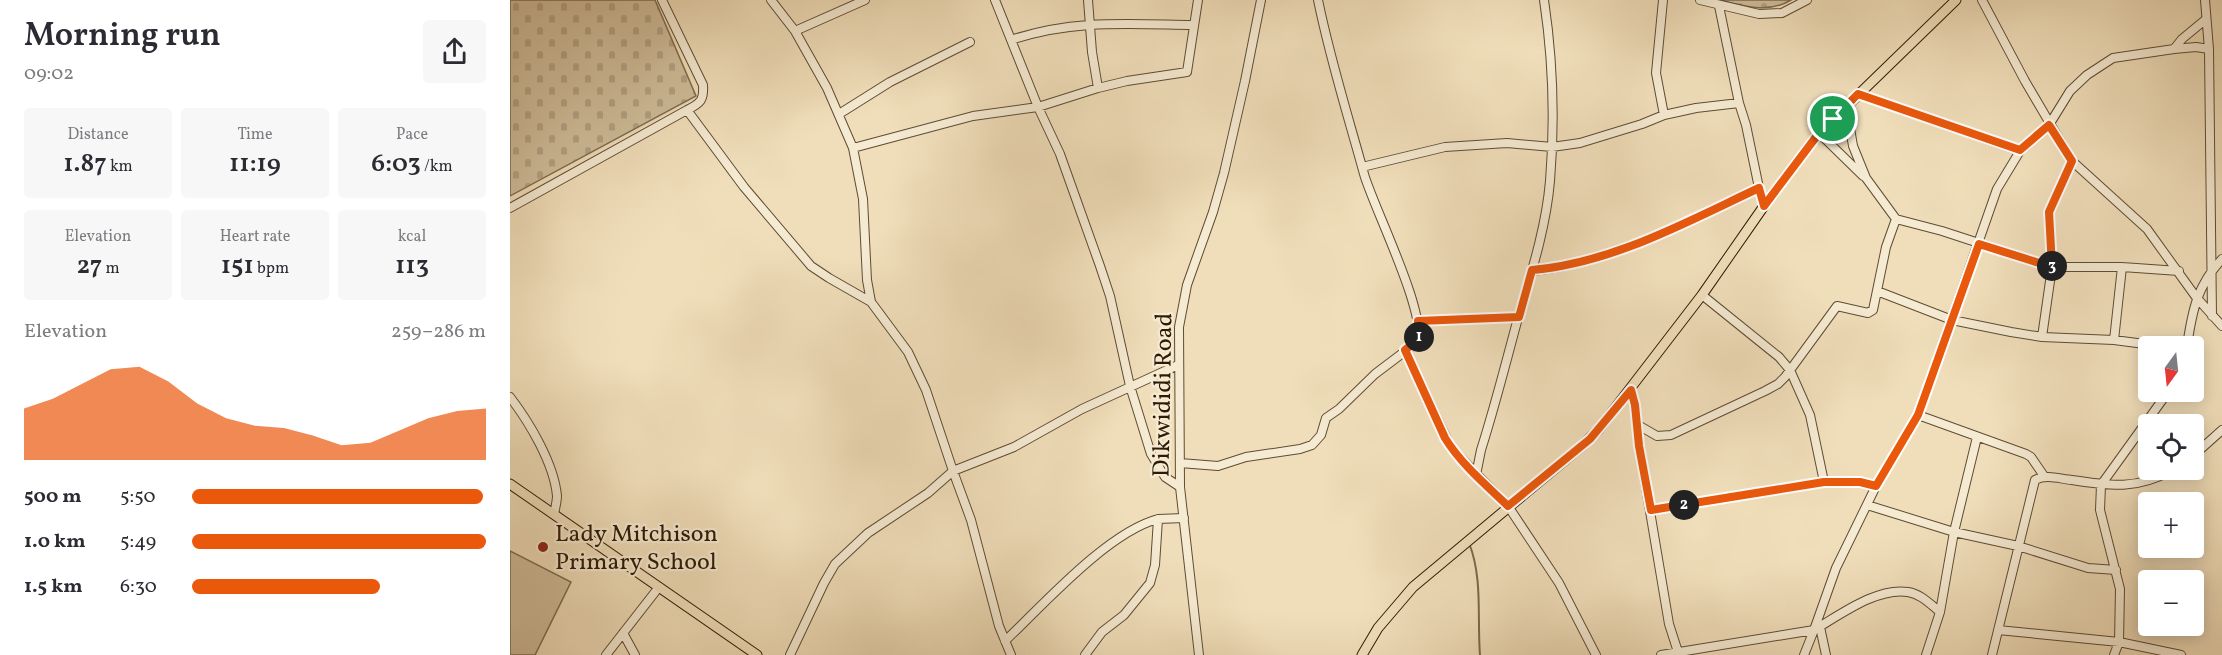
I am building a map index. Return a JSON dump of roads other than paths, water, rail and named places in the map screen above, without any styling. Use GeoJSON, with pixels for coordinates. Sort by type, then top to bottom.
{"type":"FeatureCollection","features":[{"type":"Feature","properties":{"kind":"main road"},"geometry":{"type":"LineString","coordinates":[[1362,655],[1378,628],[1405,596],[1508,506],[1590,439],[1631,390],[1819,133],[1956,0]]}},
{"type":"Feature","properties":{"kind":"main road"},"geometry":{"type":"LineString","coordinates":[[510,484],[757,655]]}},
{"type":"Feature","properties":{"kind":"street"},"geometry":{"type":"LineString","coordinates":[[510,208],[700,103],[704,97],[703,85],[662,0]]}},
{"type":"Feature","properties":{"kind":"street"},"geometry":{"type":"LineString","coordinates":[[771,0],[795,31],[839,114],[853,148],[863,199],[866,273],[871,302]]}},
{"type":"Feature","properties":{"kind":"street"},"geometry":{"type":"LineString","coordinates":[[795,31],[865,0]]}},
{"type":"Feature","properties":{"kind":"street"},"geometry":{"type":"LineString","coordinates":[[995,0],[1038,107],[1060,154],[1100,266],[1110,296],[1130,386],[1151,454],[1158,470],[1180,487]]}},
{"type":"Feature","properties":{"kind":"street"},"geometry":{"type":"LineString","coordinates":[[1088,0],[1098,88]]}},
{"type":"Feature","properties":{"kind":"street"},"geometry":{"type":"LineString","coordinates":[[853,148],[973,116],[1038,107],[1127,81],[1187,72],[1198,0]]}},
{"type":"Feature","properties":{"kind":"street","name":"Dikwididi Road"},"geometry":{"type":"LineString","coordinates":[[1199,655],[1180,487],[1179,365],[1182,305],[1224,173],[1261,0]]}},
{"type":"Feature","properties":{"kind":"street"},"geometry":{"type":"LineString","coordinates":[[1180,463],[1225,465],[1246,457],[1312,445],[1321,435],[1326,418],[1419,339],[1418,321],[1362,167],[1338,84],[1318,0]]}},
{"type":"Feature","properties":{"kind":"street"},"geometry":{"type":"LineString","coordinates":[[1476,475],[1532,270],[1550,183],[1551,58],[1544,0]]}},
{"type":"Feature","properties":{"kind":"street"},"geometry":{"type":"LineString","coordinates":[[1663,0],[1656,73],[1664,115]]}},
{"type":"Feature","properties":{"kind":"street"},"geometry":{"type":"LineString","coordinates":[[1700,0],[1759,14],[1782,13],[1807,0]]}},
{"type":"Feature","properties":{"kind":"street"},"geometry":{"type":"LineString","coordinates":[[1982,0],[2049,125],[2072,161],[2137,218],[2179,271],[2196,297],[2222,326]]}},
{"type":"Feature","properties":{"kind":"street"},"geometry":{"type":"LineString","coordinates":[[2205,0],[2209,49],[2211,316]]}},
{"type":"Feature","properties":{"kind":"street"},"geometry":{"type":"LineString","coordinates":[[1719,6],[1738,103],[1746,125],[1764,206]]}},
{"type":"Feature","properties":{"kind":"street"},"geometry":{"type":"LineString","coordinates":[[2174,49],[2182,39],[2205,20]]}},
{"type":"Feature","properties":{"kind":"street"},"geometry":{"type":"LineString","coordinates":[[1011,40],[1048,29],[1089,24],[1193,25]]}},
{"type":"Feature","properties":{"kind":"street"},"geometry":{"type":"LineString","coordinates":[[839,114],[890,82],[970,42]]}},
{"type":"Feature","properties":{"kind":"street"},"geometry":{"type":"LineString","coordinates":[[1804,655],[1817,629],[1836,568],[1876,486],[1918,415],[1997,189],[2020,150],[2049,125],[2070,91],[2087,75],[2113,58],[2174,49],[2196,47],[2209,49]]}},
{"type":"Feature","properties":{"kind":"street"},"geometry":{"type":"LineString","coordinates":[[1858,94],[2020,150]]}},
{"type":"Feature","properties":{"kind":"street"},"geometry":{"type":"LineString","coordinates":[[1362,167],[1445,147],[1507,143],[1552,147],[1599,137],[1664,115],[1738,103]]}},
{"type":"Feature","properties":{"kind":"street"},"geometry":{"type":"LineString","coordinates":[[1846,105],[1853,146],[1866,178]]}},
{"type":"Feature","properties":{"kind":"street"},"geometry":{"type":"LineString","coordinates":[[687,110],[744,187],[811,266],[871,302],[887,320],[908,352],[926,390],[971,520],[999,626],[1009,654]]}},
{"type":"Feature","properties":{"kind":"street"},"geometry":{"type":"LineString","coordinates":[[1819,133],[1866,178],[1896,219],[1942,231],[2052,267],[2122,267],[2179,271]]}},
{"type":"Feature","properties":{"kind":"street"},"geometry":{"type":"LineString","coordinates":[[2042,337],[2052,267],[2049,212],[2072,161]]}},
{"type":"Feature","properties":{"kind":"street"},"geometry":{"type":"LineString","coordinates":[[1532,270],[1600,258],[1684,224],[1759,188]]}},
{"type":"Feature","properties":{"kind":"street"},"geometry":{"type":"LineString","coordinates":[[1638,425],[1657,436],[1671,435],[1778,384],[1838,306],[1868,313],[1872,310],[1886,247],[1896,219]]}},
{"type":"Feature","properties":{"kind":"street"},"geometry":{"type":"LineString","coordinates":[[2189,336],[2196,297],[2212,269],[2222,259]]}},
{"type":"Feature","properties":{"kind":"street"},"geometry":{"type":"LineString","coordinates":[[2114,340],[2122,267]]}},
{"type":"Feature","properties":{"kind":"street"},"geometry":{"type":"LineString","coordinates":[[1877,291],[1952,320],[2042,337],[2079,337],[2138,343]]}},
{"type":"Feature","properties":{"kind":"street"},"geometry":{"type":"LineString","coordinates":[[1702,295],[1779,357],[1790,370],[1810,415],[1824,482]]}},
{"type":"Feature","properties":{"kind":"street"},"geometry":{"type":"LineString","coordinates":[[1418,321],[1519,317]]}},
{"type":"Feature","properties":{"kind":"street"},"geometry":{"type":"LineString","coordinates":[[1405,350],[1451,448],[1508,506],[1559,583],[1596,655]]}},
{"type":"Feature","properties":{"kind":"street"},"geometry":{"type":"LineString","coordinates":[[790,655],[817,596],[835,564],[868,533],[928,493],[953,471],[1014,447],[1082,409],[1179,365]]}},
{"type":"Feature","properties":{"kind":"street"},"geometry":{"type":"LineString","coordinates":[[1631,390],[1669,624],[1678,652]]}},
{"type":"Feature","properties":{"kind":"street"},"geometry":{"type":"LineString","coordinates":[[510,397],[535,433],[549,465],[557,496],[554,514]]}},
{"type":"Feature","properties":{"kind":"street"},"geometry":{"type":"LineString","coordinates":[[2114,655],[2119,642],[2120,590],[2104,533],[2100,510],[2101,485],[2161,402]]}},
{"type":"Feature","properties":{"kind":"street"},"geometry":{"type":"LineString","coordinates":[[1918,415],[2026,454],[2031,457],[2044,476]]}},
{"type":"Feature","properties":{"kind":"street"},"geometry":{"type":"LineString","coordinates":[[2204,446],[2222,430]]}},
{"type":"Feature","properties":{"kind":"street"},"geometry":{"type":"LineString","coordinates":[[1926,655],[1940,612],[1954,532],[1977,437]]}},
{"type":"Feature","properties":{"kind":"street"},"geometry":{"type":"LineString","coordinates":[[1992,655],[2032,483],[2044,476],[2101,485],[2145,483],[2151,480]]}},
{"type":"Feature","properties":{"kind":"street"},"geometry":{"type":"LineString","coordinates":[[1651,510],[1824,482],[1860,482],[1876,486]]}},
{"type":"Feature","properties":{"kind":"street"},"geometry":{"type":"LineString","coordinates":[[1867,505],[1954,532],[2018,546],[2088,568],[2116,570]]}},
{"type":"Feature","properties":{"kind":"street"},"geometry":{"type":"LineString","coordinates":[[1005,641],[1088,562],[1132,529],[1144,522],[1158,519],[1184,518]]}},
{"type":"Feature","properties":{"kind":"street"},"geometry":{"type":"LineString","coordinates":[[1085,655],[1102,632],[1124,615],[1150,583],[1155,566],[1158,519]]}},
{"type":"Feature","properties":{"kind":"street"},"geometry":{"type":"LineString","coordinates":[[606,655],[659,587]]}},
{"type":"Feature","properties":{"kind":"street"},"geometry":{"type":"LineString","coordinates":[[1661,655],[1701,652],[1817,629],[1862,602],[1894,592],[1908,592],[1920,596],[1940,612]]}},
{"type":"Feature","properties":{"kind":"street"},"geometry":{"type":"LineString","coordinates":[[1817,629],[1826,655]]}},
{"type":"Feature","properties":{"kind":"street"},"geometry":{"type":"LineString","coordinates":[[1998,630],[2119,642],[2181,655]]}},
{"type":"Feature","properties":{"kind":"street"},"geometry":{"type":"LineString","coordinates":[[623,633],[635,655]]}},
{"type":"Feature","properties":{"kind":"waterway"},"geometry":{"type":"LineString","coordinates":[[1469,543],[1478,584],[1480,655]]}},
{"type":"Feature","properties":{"kind":"place","name":"Lady Mitchison Primary School"},"geometry":{"type":"Point","coordinates":[543,547]}}]}
